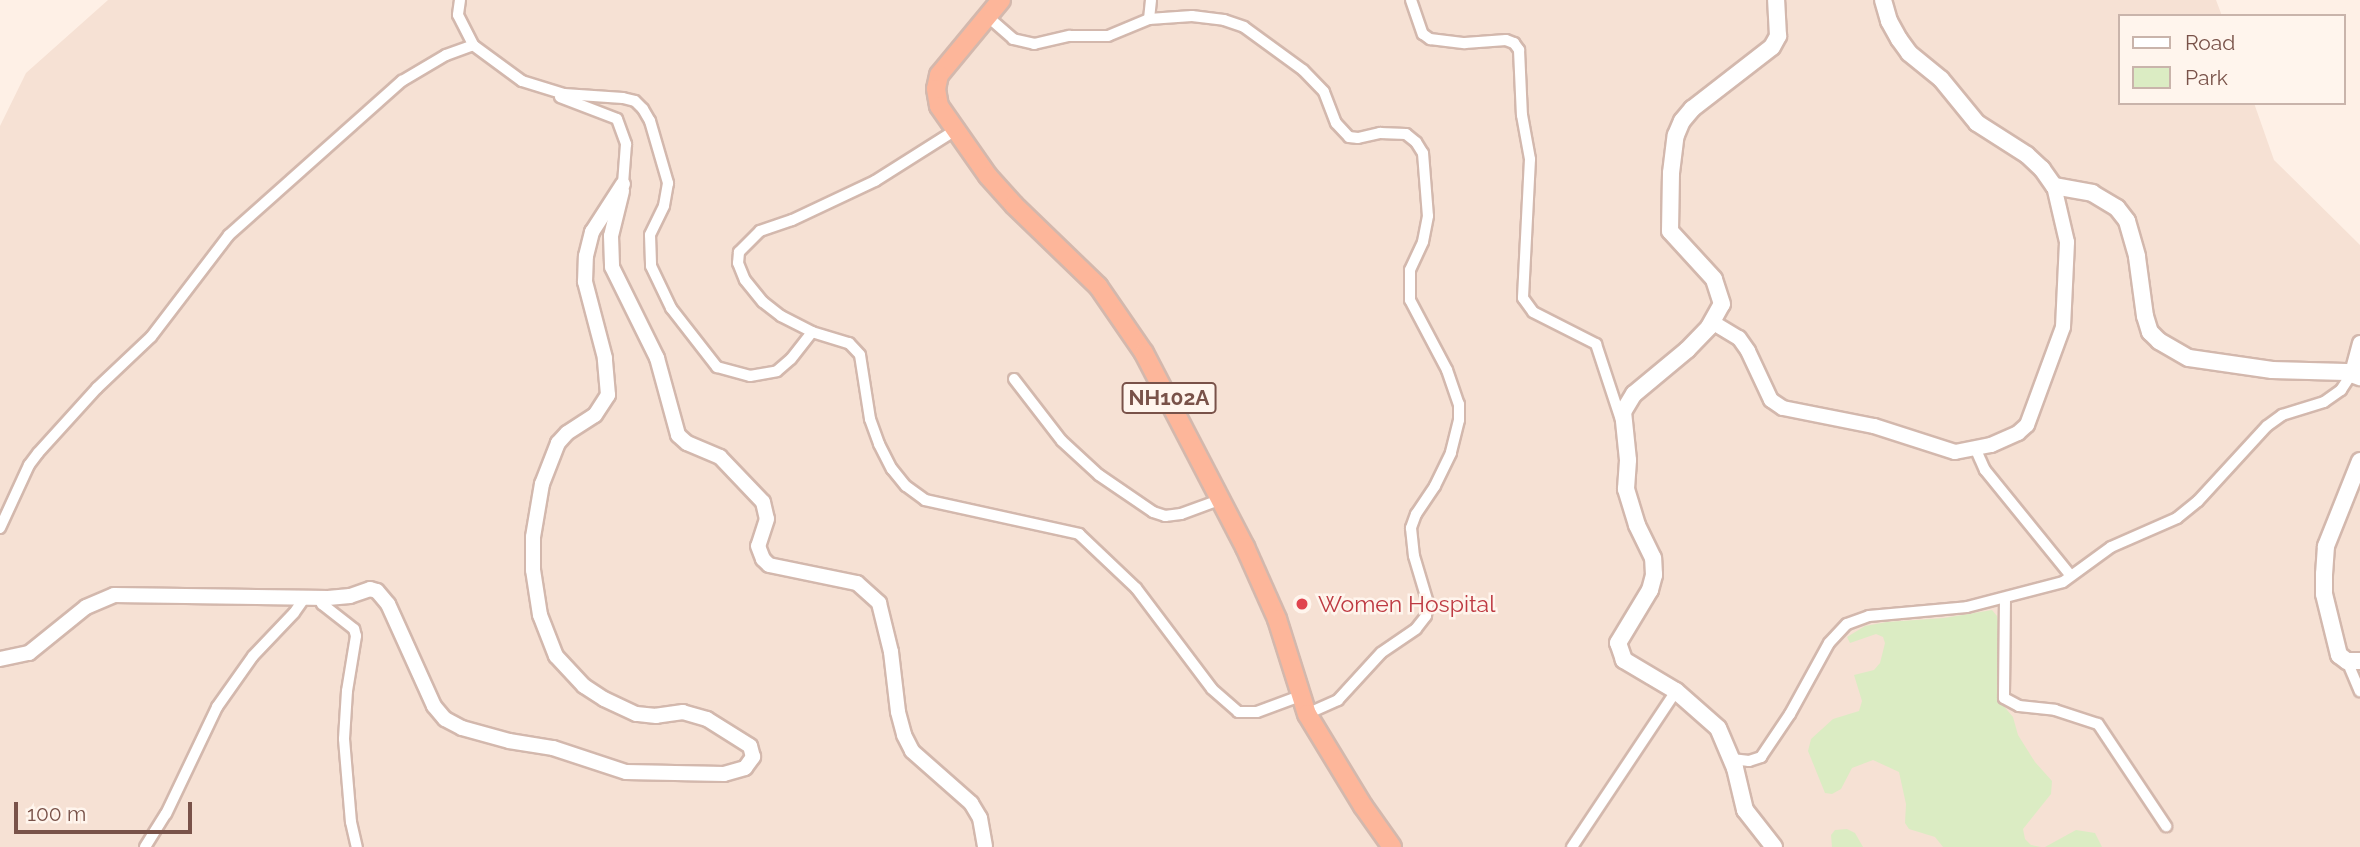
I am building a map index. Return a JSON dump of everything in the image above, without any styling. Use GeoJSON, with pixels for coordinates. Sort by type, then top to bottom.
{"type":"FeatureCollection","features":[{"type":"Feature","properties":{"kind":"highway","name":"NH102A"},"geometry":{"type":"LineString","coordinates":[[1002,0],[939,75],[936,89],[939,106],[954,131],[1014,205],[1081,268],[1114,307],[1159,378],[1222,499],[1277,619],[1307,714],[1363,806],[1392,847]]}},
{"type":"Feature","properties":{"kind":"main road"},"geometry":{"type":"LineString","coordinates":[[1774,847],[1745,810],[1732,759],[1717,728],[1676,691],[1624,660],[1619,652],[1621,634],[1640,609],[1654,575],[1653,558],[1628,497],[1623,412],[1634,394],[1687,350],[1712,322],[1722,304],[1714,279],[1670,231],[1671,173],[1676,135],[1682,121],[1692,109],[1772,47],[1778,36],[1776,0]]}},
{"type":"Feature","properties":{"kind":"main road"},"geometry":{"type":"LineString","coordinates":[[1883,0],[1889,21],[1909,53],[1941,79],[1977,123],[2027,155],[2054,186],[2092,193],[2107,200],[2122,215],[2137,257],[2145,316],[2150,332],[2171,350],[2189,358],[2230,364],[2356,375]]}},
{"type":"Feature","properties":{"kind":"main road"},"geometry":{"type":"LineString","coordinates":[[2354,661],[2339,655],[2323,594],[2323,574],[2326,546],[2360,461]]}},
{"type":"Feature","properties":{"kind":"street"},"geometry":{"type":"LineString","coordinates":[[460,0],[458,15],[472,45],[522,81],[617,120],[626,144],[623,184],[611,236],[612,267],[657,358],[678,435],[687,443],[720,457],[763,502],[767,519],[758,546],[763,559],[769,565],[857,583],[879,603],[891,652],[898,712],[904,735],[912,751],[971,803],[980,818],[985,847],[992,847]]}},
{"type":"Feature","properties":{"kind":"street"},"geometry":{"type":"LineString","coordinates":[[1149,19],[1151,0]]}},
{"type":"Feature","properties":{"kind":"street"},"geometry":{"type":"LineString","coordinates":[[1411,0],[1423,34],[1430,39],[1465,43],[1506,40],[1514,43],[1518,50],[1522,115],[1530,159],[1523,298],[1533,312],[1596,344],[1622,422]]}},
{"type":"Feature","properties":{"kind":"street"},"geometry":{"type":"LineString","coordinates":[[986,16],[1013,39],[1034,44],[1070,36],[1108,36],[1149,19],[1207,16],[1244,27],[1317,82],[1329,100],[1336,123],[1349,137],[1358,138],[1380,133],[1406,134],[1423,153],[1428,216],[1423,242],[1410,270],[1410,300],[1447,370],[1459,404],[1459,420],[1451,453],[1435,486],[1416,514],[1411,528],[1414,556],[1428,603],[1426,616],[1416,629],[1381,653],[1338,700],[1307,714]]}},
{"type":"Feature","properties":{"kind":"street"},"geometry":{"type":"LineString","coordinates":[[0,528],[29,466],[38,453],[97,388],[151,337],[229,235],[383,96],[446,54],[472,45]]}},
{"type":"Feature","properties":{"kind":"street"},"geometry":{"type":"LineString","coordinates":[[522,81],[564,94],[623,98],[635,101],[643,109],[650,121],[668,183],[664,205],[650,235],[651,266],[671,308],[717,367],[739,374],[764,376],[791,359],[812,332]]}},
{"type":"Feature","properties":{"kind":"street"},"geometry":{"type":"LineString","coordinates":[[954,131],[875,181],[792,220],[760,231],[739,251],[738,263],[745,280],[763,302],[795,325],[849,343],[860,355],[870,419],[878,444],[892,469],[906,486],[925,500],[1079,534],[1136,588],[1212,689],[1238,712],[1257,712],[1300,696]]}},
{"type":"Feature","properties":{"kind":"street"},"geometry":{"type":"LineString","coordinates":[[0,659],[29,653],[86,607],[114,595],[341,598],[370,589],[377,591],[388,604],[434,706],[445,719],[462,728],[509,741],[553,748],[626,772],[724,774],[737,773],[750,764],[753,757],[750,746],[696,713],[646,716],[604,699],[584,686],[556,656],[540,615],[533,569],[533,537],[542,484],[558,443],[567,433],[595,415],[608,395],[605,358],[585,282],[586,256],[592,232],[623,184]]}},
{"type":"Feature","properties":{"kind":"street"},"geometry":{"type":"LineString","coordinates":[[1712,322],[1739,338],[1771,400],[1783,408],[1874,426],[1955,452],[1976,450],[2018,433],[2027,425],[2063,327],[2067,242],[2054,186]]}},
{"type":"Feature","properties":{"kind":"street"},"geometry":{"type":"LineString","coordinates":[[1732,759],[1749,761],[1761,757],[1790,714],[1829,643],[1847,624],[1869,616],[1955,608],[2063,582],[2111,547],[2177,518],[2198,501],[2267,426],[2282,415],[2324,401],[2341,390],[2356,375],[2360,343]]}},
{"type":"Feature","properties":{"kind":"street"},"geometry":{"type":"LineString","coordinates":[[1014,379],[1062,441],[1099,475],[1153,512],[1165,516],[1181,514],[1222,499]]}},
{"type":"Feature","properties":{"kind":"street"},"geometry":{"type":"LineString","coordinates":[[1976,450],[1985,470],[2070,576]]}},
{"type":"Feature","properties":{"kind":"street"},"geometry":{"type":"LineString","coordinates":[[145,847],[183,782],[203,730],[217,707],[253,656],[312,597]]}},
{"type":"Feature","properties":{"kind":"street"},"geometry":{"type":"LineString","coordinates":[[312,597],[354,629],[356,636],[347,691],[344,739],[351,822],[357,847]]}},
{"type":"Feature","properties":{"kind":"street"},"geometry":{"type":"LineString","coordinates":[[2005,598],[2004,698],[2019,706],[2068,713],[2098,724],[2166,826]]}},
{"type":"Feature","properties":{"kind":"street"},"geometry":{"type":"LineString","coordinates":[[2354,661],[2360,691]]}},
{"type":"Feature","properties":{"kind":"street"},"geometry":{"type":"LineString","coordinates":[[1572,847],[1676,691]]}},
{"type":"Feature","properties":{"kind":"shaded area"},"geometry":{"type":"Polygon","coordinates":[[[108,0],[2216,0],[2221,14],[2118,14],[2118,105],[2255,105],[2274,160],[2360,245],[2360,847],[0,847],[0,126],[26,73],[108,0]]]}},
{"type":"Feature","properties":{"kind":"green space"},"geometry":{"type":"Polygon","coordinates":[[[1992,610],[1997,616],[1999,627],[1998,687],[2002,704],[2013,717],[2018,735],[2035,762],[2052,781],[2051,794],[2023,829],[2025,839],[2031,845],[2041,847],[1943,847],[1935,837],[1909,829],[1905,823],[1906,804],[1899,772],[1873,760],[1852,768],[1841,789],[1832,794],[1825,793],[1808,751],[1811,739],[1833,719],[1859,711],[1862,701],[1854,675],[1874,670],[1880,663],[1885,643],[1883,637],[1876,634],[1850,643],[1847,637],[1865,626],[1992,610]]]}},
{"type":"Feature","properties":{"kind":"green space"},"geometry":{"type":"Polygon","coordinates":[[[1847,829],[1855,833],[1863,847],[1832,847],[1831,835],[1835,830],[1847,829]]]}},
{"type":"Feature","properties":{"kind":"green space"},"geometry":{"type":"Polygon","coordinates":[[[2076,830],[2095,833],[2102,847],[2045,847],[2076,830]]]}},
{"type":"Feature","properties":{"kind":"place","name":"Women Hospital"},"geometry":{"type":"Point","coordinates":[1302,604]}}]}
